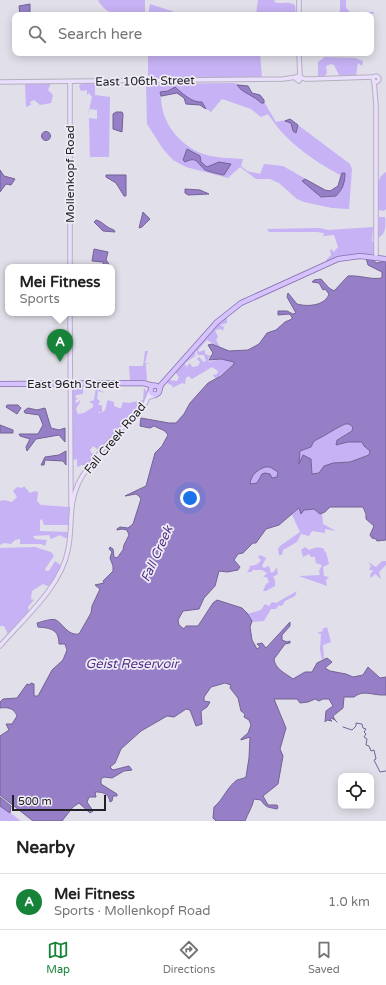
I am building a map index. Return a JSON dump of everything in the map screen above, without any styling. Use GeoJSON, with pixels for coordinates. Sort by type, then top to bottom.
{"type":"FeatureCollection","features":[{"type":"Feature","properties":{"kind":"main road"},"geometry":{"type":"LineString","coordinates":[[150,391],[157,386],[217,322],[239,304],[338,259],[360,256],[386,259]]}},
{"type":"Feature","properties":{"kind":"main road","name":"East 96th Street"},"geometry":{"type":"LineString","coordinates":[[0,384],[146,384],[157,386]]}},
{"type":"Feature","properties":{"kind":"main road"},"geometry":{"type":"LineString","coordinates":[[146,384],[150,391],[157,393],[157,386]]}},
{"type":"Feature","properties":{"kind":"street"},"geometry":{"type":"LineString","coordinates":[[299,0],[299,12]]}},
{"type":"Feature","properties":{"kind":"street"},"geometry":{"type":"LineString","coordinates":[[299,56],[299,78]]}},
{"type":"Feature","properties":{"kind":"street","name":"East 106th Street"},"geometry":{"type":"LineString","coordinates":[[0,82],[299,78],[368,78],[374,80],[376,257]]}},
{"type":"Feature","properties":{"kind":"street","name":"Mollenkopf Road"},"geometry":{"type":"LineString","coordinates":[[70,82],[70,264]]}},
{"type":"Feature","properties":{"kind":"street"},"geometry":{"type":"LineString","coordinates":[[70,316],[69,496],[71,508]]}},
{"type":"Feature","properties":{"kind":"street","name":"Fall Creek Road"},"geometry":{"type":"LineString","coordinates":[[149,397],[150,391]]}},
{"type":"Feature","properties":{"kind":"street","name":"Fall Creek Road"},"geometry":{"type":"LineString","coordinates":[[0,646],[51,588],[62,572],[68,551],[71,508],[78,485],[86,472],[149,397],[157,393]]}},
{"type":"Feature","properties":{"kind":"shaded area"},"geometry":{"type":"Polygon","coordinates":[[[98,0],[145,0],[145,12],[110,12],[102,6],[98,0]]]}},
{"type":"Feature","properties":{"kind":"shaded area"},"geometry":{"type":"Polygon","coordinates":[[[258,0],[275,0],[274,2],[277,3],[289,3],[295,5],[296,12],[256,12],[258,0]]]}},
{"type":"Feature","properties":{"kind":"shaded area"},"geometry":{"type":"Polygon","coordinates":[[[340,0],[346,0],[346,8],[350,12],[338,12],[340,11],[340,0]]]}},
{"type":"Feature","properties":{"kind":"shaded area"},"geometry":{"type":"Polygon","coordinates":[[[150,4],[175,12],[149,12],[150,4]]]}},
{"type":"Feature","properties":{"kind":"shaded area"},"geometry":{"type":"Polygon","coordinates":[[[148,56],[260,56],[262,78],[148,79],[148,56]]]}},
{"type":"Feature","properties":{"kind":"shaded area"},"geometry":{"type":"Polygon","coordinates":[[[325,57],[355,58],[363,61],[362,66],[358,63],[356,75],[353,77],[340,77],[334,65],[331,64],[326,66],[327,73],[323,78],[318,76],[318,62],[325,57]]]}},
{"type":"Feature","properties":{"kind":"shaded area"},"geometry":{"type":"Polygon","coordinates":[[[95,82],[95,95],[110,97],[109,157],[90,157],[89,118],[97,119],[97,110],[90,109],[88,115],[92,97],[89,93],[87,95],[87,90],[81,91],[79,86],[81,84],[80,83],[95,82]]]}},
{"type":"Feature","properties":{"kind":"shaded area"},"geometry":{"type":"Polygon","coordinates":[[[25,83],[51,83],[48,90],[53,95],[51,103],[40,105],[34,100],[30,102],[31,105],[26,107],[25,83]]]}},
{"type":"Feature","properties":{"kind":"shaded area"},"geometry":{"type":"Polygon","coordinates":[[[233,83],[248,86],[252,93],[260,95],[276,122],[290,119],[350,164],[352,169],[349,209],[332,208],[304,202],[297,199],[279,183],[270,179],[256,179],[240,167],[228,178],[186,167],[173,160],[163,149],[147,124],[146,84],[233,83]],[[177,93],[161,97],[162,106],[164,115],[173,132],[186,145],[194,150],[203,154],[222,158],[243,159],[241,166],[247,171],[260,174],[264,164],[283,166],[325,190],[333,190],[338,186],[340,175],[319,163],[300,149],[283,133],[268,114],[261,117],[251,109],[222,99],[211,112],[200,105],[186,104],[184,98],[177,93]]]}},
{"type":"Feature","properties":{"kind":"shaded area"},"geometry":{"type":"Polygon","coordinates":[[[386,172],[386,209],[384,211],[378,210],[377,189],[379,179],[386,172]]]}},
{"type":"Feature","properties":{"kind":"shaded area"},"geometry":{"type":"Polygon","coordinates":[[[379,217],[385,217],[385,226],[383,234],[378,238],[379,217]]]}},
{"type":"Feature","properties":{"kind":"shaded area"},"geometry":{"type":"Polygon","coordinates":[[[373,227],[372,241],[374,243],[375,253],[362,254],[327,262],[326,260],[331,255],[330,250],[331,249],[334,252],[338,247],[334,235],[323,236],[324,233],[317,232],[269,232],[267,229],[320,228],[328,230],[373,227]]]}},
{"type":"Feature","properties":{"kind":"shaded area"},"geometry":{"type":"Polygon","coordinates":[[[227,317],[227,323],[220,325],[224,327],[223,331],[221,329],[215,330],[218,337],[216,340],[220,347],[207,340],[198,350],[199,352],[205,350],[205,354],[211,356],[208,358],[209,362],[221,359],[234,362],[234,364],[216,379],[213,375],[217,374],[218,371],[212,367],[192,379],[188,376],[185,384],[182,383],[172,388],[173,386],[167,383],[169,380],[177,381],[179,377],[174,371],[211,329],[227,317]],[[196,350],[195,356],[185,363],[186,367],[190,363],[192,367],[198,366],[200,362],[197,359],[199,357],[204,362],[206,361],[204,355],[198,355],[196,350]]]}},
{"type":"Feature","properties":{"kind":"shaded area"},"geometry":{"type":"Polygon","coordinates":[[[145,351],[148,351],[145,363],[150,364],[146,364],[147,380],[130,380],[129,366],[143,366],[145,351]]]}},
{"type":"Feature","properties":{"kind":"shaded area"},"geometry":{"type":"Polygon","coordinates":[[[75,386],[83,386],[83,394],[76,395],[75,398],[78,398],[75,401],[77,403],[80,400],[76,409],[78,414],[84,413],[93,407],[93,404],[89,402],[94,400],[96,388],[105,393],[98,391],[97,399],[100,401],[98,405],[102,405],[102,412],[105,410],[108,400],[114,402],[114,406],[121,408],[123,402],[129,403],[143,400],[144,388],[148,393],[141,405],[101,452],[93,446],[90,450],[91,453],[97,454],[88,466],[81,465],[78,467],[77,459],[72,460],[72,388],[75,386]]]}},
{"type":"Feature","properties":{"kind":"shaded area"},"geometry":{"type":"Polygon","coordinates":[[[345,424],[349,424],[353,427],[352,431],[337,439],[336,444],[362,442],[370,451],[369,455],[350,462],[325,466],[319,473],[312,474],[311,459],[303,456],[299,464],[300,451],[311,447],[314,441],[345,424]]]}},
{"type":"Feature","properties":{"kind":"shaded area"},"geometry":{"type":"Polygon","coordinates":[[[265,467],[270,467],[278,472],[277,477],[272,478],[262,474],[257,483],[250,484],[255,473],[265,467]]]}},
{"type":"Feature","properties":{"kind":"shaded area"},"geometry":{"type":"Polygon","coordinates":[[[24,486],[30,493],[35,491],[38,492],[37,501],[41,505],[69,507],[69,525],[44,525],[42,519],[40,520],[40,531],[69,532],[69,537],[65,538],[60,535],[51,539],[49,535],[33,536],[35,539],[47,540],[45,546],[41,544],[20,544],[20,539],[15,540],[11,544],[4,543],[0,545],[0,501],[4,500],[12,502],[17,497],[13,491],[17,487],[22,488],[24,486]]]}},
{"type":"Feature","properties":{"kind":"shaded area"},"geometry":{"type":"Polygon","coordinates":[[[300,507],[304,510],[314,509],[322,513],[323,524],[336,531],[325,529],[325,533],[312,531],[309,536],[301,534],[297,542],[283,550],[282,555],[279,555],[278,549],[280,546],[300,532],[292,515],[300,507]]]}},
{"type":"Feature","properties":{"kind":"shaded area"},"geometry":{"type":"Polygon","coordinates":[[[35,547],[51,552],[54,556],[45,569],[46,571],[49,571],[55,561],[62,566],[52,584],[47,586],[43,584],[32,591],[31,599],[34,600],[28,607],[29,611],[8,634],[4,626],[0,626],[0,548],[35,547]]]}},
{"type":"Feature","properties":{"kind":"shaded area"},"geometry":{"type":"Polygon","coordinates":[[[305,547],[309,550],[320,548],[324,549],[325,554],[325,551],[326,552],[329,564],[323,567],[324,576],[329,577],[326,580],[327,586],[299,576],[320,575],[319,571],[322,565],[316,563],[315,557],[311,557],[309,554],[303,557],[301,550],[305,547]]]}},
{"type":"Feature","properties":{"kind":"shaded area"},"geometry":{"type":"Polygon","coordinates":[[[260,555],[266,558],[262,566],[264,568],[269,566],[271,573],[275,571],[276,567],[278,574],[273,577],[275,580],[275,586],[266,591],[263,591],[266,584],[269,582],[267,577],[263,577],[267,573],[262,570],[252,570],[252,572],[247,572],[250,568],[249,566],[256,565],[260,562],[261,560],[258,557],[260,555]]]}},
{"type":"Feature","properties":{"kind":"shaded area"},"geometry":{"type":"Polygon","coordinates":[[[382,561],[386,561],[386,565],[379,572],[381,579],[375,574],[371,578],[370,575],[373,570],[369,570],[371,566],[368,562],[376,567],[382,561]]]}},
{"type":"Feature","properties":{"kind":"shaded area"},"geometry":{"type":"Polygon","coordinates":[[[297,591],[295,596],[285,601],[282,606],[279,605],[276,609],[271,609],[264,621],[251,622],[247,614],[261,610],[265,604],[269,606],[272,602],[276,603],[297,591]]]}},
{"type":"Feature","properties":{"kind":"shaded area"},"geometry":{"type":"Polygon","coordinates":[[[327,627],[331,642],[323,645],[324,658],[322,660],[320,650],[321,634],[317,633],[323,631],[322,629],[327,627]]]}},
{"type":"Feature","properties":{"kind":"shaded area"},"geometry":{"type":"Polygon","coordinates":[[[0,805],[21,821],[0,821],[0,805]]]}},
{"type":"Feature","properties":{"kind":"water"},"geometry":{"type":"Polygon","coordinates":[[[30,4],[30,12],[20,12],[19,6],[30,4]]]}},
{"type":"Feature","properties":{"kind":"water"},"geometry":{"type":"Polygon","coordinates":[[[237,85],[248,86],[252,93],[260,95],[264,100],[264,103],[261,103],[237,85]]]}},
{"type":"Feature","properties":{"kind":"water"},"geometry":{"type":"Polygon","coordinates":[[[175,87],[191,99],[202,102],[206,109],[200,105],[186,104],[184,98],[177,93],[161,96],[160,92],[168,91],[175,87]]]}},
{"type":"Feature","properties":{"kind":"water"},"geometry":{"type":"Polygon","coordinates":[[[116,112],[122,112],[123,114],[122,132],[113,129],[113,114],[116,112]]]}},
{"type":"Feature","properties":{"kind":"water"},"geometry":{"type":"Polygon","coordinates":[[[290,119],[298,125],[296,133],[293,131],[291,123],[285,121],[290,119]]]}},
{"type":"Feature","properties":{"kind":"water"},"geometry":{"type":"Polygon","coordinates":[[[46,131],[51,136],[46,141],[41,136],[46,131]]]}},
{"type":"Feature","properties":{"kind":"water"},"geometry":{"type":"Polygon","coordinates":[[[187,149],[200,156],[201,162],[207,167],[219,162],[231,164],[224,175],[206,171],[194,160],[185,162],[183,160],[187,149]]]}},
{"type":"Feature","properties":{"kind":"water"},"geometry":{"type":"Polygon","coordinates":[[[0,170],[4,176],[15,179],[11,185],[6,184],[0,192],[0,170]]]}},
{"type":"Feature","properties":{"kind":"water"},"geometry":{"type":"Polygon","coordinates":[[[342,173],[345,173],[344,182],[342,188],[336,196],[321,197],[302,181],[305,179],[325,190],[330,191],[338,186],[342,173]]]}},
{"type":"Feature","properties":{"kind":"water"},"geometry":{"type":"Polygon","coordinates":[[[106,175],[126,175],[126,196],[124,196],[116,183],[106,177],[106,175]]]}},
{"type":"Feature","properties":{"kind":"water"},"geometry":{"type":"Polygon","coordinates":[[[185,189],[200,190],[209,194],[188,195],[185,193],[185,189]]]}},
{"type":"Feature","properties":{"kind":"water"},"geometry":{"type":"Polygon","coordinates":[[[143,212],[150,219],[139,228],[143,212]]]}},
{"type":"Feature","properties":{"kind":"water"},"geometry":{"type":"Polygon","coordinates":[[[96,220],[115,232],[103,231],[94,222],[96,220]]]}},
{"type":"Feature","properties":{"kind":"water"},"geometry":{"type":"Polygon","coordinates":[[[94,249],[108,252],[106,260],[109,264],[92,261],[94,249]]]}},
{"type":"Feature","properties":{"kind":"water","name":"Geist Reservoir"},"geometry":{"type":"Polygon","coordinates":[[[366,258],[372,258],[376,263],[386,261],[386,540],[377,541],[376,539],[372,538],[370,535],[374,526],[366,519],[366,514],[363,507],[330,507],[325,512],[320,514],[314,509],[304,510],[301,514],[299,508],[279,525],[266,529],[256,543],[253,543],[243,553],[238,554],[234,560],[240,567],[238,570],[227,572],[219,571],[215,586],[204,598],[199,609],[183,611],[178,620],[179,625],[184,629],[186,626],[198,626],[213,603],[217,600],[242,608],[252,621],[250,627],[252,640],[257,649],[260,647],[257,644],[262,643],[266,648],[290,622],[290,626],[282,635],[282,640],[287,642],[290,641],[290,643],[285,644],[274,659],[276,666],[281,670],[293,679],[305,672],[312,672],[317,663],[327,658],[332,662],[325,668],[330,671],[353,677],[363,675],[368,667],[380,678],[386,677],[386,695],[361,693],[354,697],[344,697],[343,708],[333,716],[335,720],[331,718],[330,720],[332,721],[327,720],[325,722],[326,711],[333,706],[329,699],[319,701],[315,699],[300,703],[297,699],[274,699],[286,728],[280,749],[283,756],[278,784],[263,796],[268,805],[277,805],[278,807],[277,809],[266,806],[261,800],[254,799],[245,821],[216,821],[213,818],[214,807],[230,786],[237,780],[246,777],[249,758],[250,737],[241,739],[248,733],[251,725],[249,720],[244,717],[245,714],[241,711],[238,698],[230,688],[231,685],[225,683],[211,687],[204,697],[204,701],[210,702],[207,707],[201,711],[202,724],[196,726],[190,710],[186,709],[174,717],[167,716],[141,731],[121,749],[115,763],[110,767],[113,770],[129,766],[132,770],[124,771],[112,778],[104,777],[101,779],[101,784],[117,794],[117,796],[113,796],[112,801],[110,802],[107,795],[100,792],[95,792],[96,797],[89,797],[87,802],[93,811],[90,813],[79,803],[73,807],[62,821],[33,821],[0,795],[0,736],[9,730],[6,724],[12,724],[17,716],[14,711],[10,709],[0,708],[0,702],[3,699],[17,698],[27,684],[30,685],[31,683],[34,684],[34,696],[38,696],[52,670],[63,660],[67,650],[65,644],[59,644],[59,639],[56,632],[50,629],[38,627],[37,623],[56,620],[69,632],[79,634],[91,613],[92,606],[100,589],[95,585],[104,583],[103,581],[113,571],[110,558],[112,552],[109,549],[110,547],[113,549],[114,557],[117,558],[123,550],[129,535],[127,530],[117,529],[120,527],[128,528],[133,524],[141,499],[136,494],[125,496],[146,486],[155,453],[162,446],[168,435],[165,431],[154,426],[150,428],[140,426],[141,418],[176,423],[184,414],[190,403],[208,383],[221,376],[234,364],[234,362],[221,359],[209,360],[213,353],[208,345],[212,344],[229,351],[248,350],[259,344],[267,333],[276,330],[285,322],[292,319],[289,314],[278,315],[278,311],[287,311],[293,314],[296,313],[287,297],[288,293],[297,304],[315,305],[324,301],[329,294],[325,289],[323,290],[319,283],[312,282],[314,280],[321,279],[334,291],[348,276],[382,278],[382,272],[368,265],[366,258]],[[345,424],[314,441],[311,447],[300,451],[299,464],[303,455],[311,459],[312,474],[319,473],[324,466],[333,463],[350,462],[369,455],[370,451],[362,442],[348,442],[336,445],[337,440],[352,431],[353,427],[349,424],[345,424]],[[265,467],[255,473],[250,484],[257,483],[262,474],[265,473],[270,474],[272,478],[277,477],[278,472],[270,467],[265,467]]]}},
{"type":"Feature","properties":{"kind":"water"},"geometry":{"type":"Polygon","coordinates":[[[7,405],[18,405],[21,408],[17,414],[6,407],[7,405]]]}},
{"type":"Feature","properties":{"kind":"water"},"geometry":{"type":"Polygon","coordinates":[[[28,408],[37,410],[45,408],[51,428],[59,430],[65,428],[65,442],[59,435],[36,439],[27,451],[26,447],[30,439],[20,436],[19,434],[38,434],[43,425],[39,415],[25,413],[24,411],[28,408]]]}},
{"type":"Feature","properties":{"kind":"water"},"geometry":{"type":"Polygon","coordinates":[[[0,425],[13,430],[13,433],[0,433],[0,425]]]}},
{"type":"Feature","properties":{"kind":"water"},"geometry":{"type":"Polygon","coordinates":[[[66,451],[66,465],[63,461],[45,460],[44,465],[41,465],[45,457],[59,455],[66,451]]]}},
{"type":"Feature","properties":{"kind":"water"},"geometry":{"type":"Polygon","coordinates":[[[0,797],[11,806],[10,813],[0,806],[0,797]]]}},
{"type":"Feature","properties":{"kind":"waterway"},"geometry":{"type":"LineString","coordinates":[[343,727],[352,730],[356,726],[356,723],[362,724],[363,728],[366,729],[364,732],[366,734],[364,737],[367,739],[366,745],[369,746],[371,751],[374,750],[376,759],[374,760],[380,772],[386,771]]}},
{"type":"Feature","properties":{"kind":"place","name":"Mei Fitness"},"geometry":{"type":"Point","coordinates":[60,362]}},
{"type":"Feature","properties":{"kind":"water label","name":"Fall Creek"},"geometry":{"type":"Point","coordinates":[157,554]}}]}
